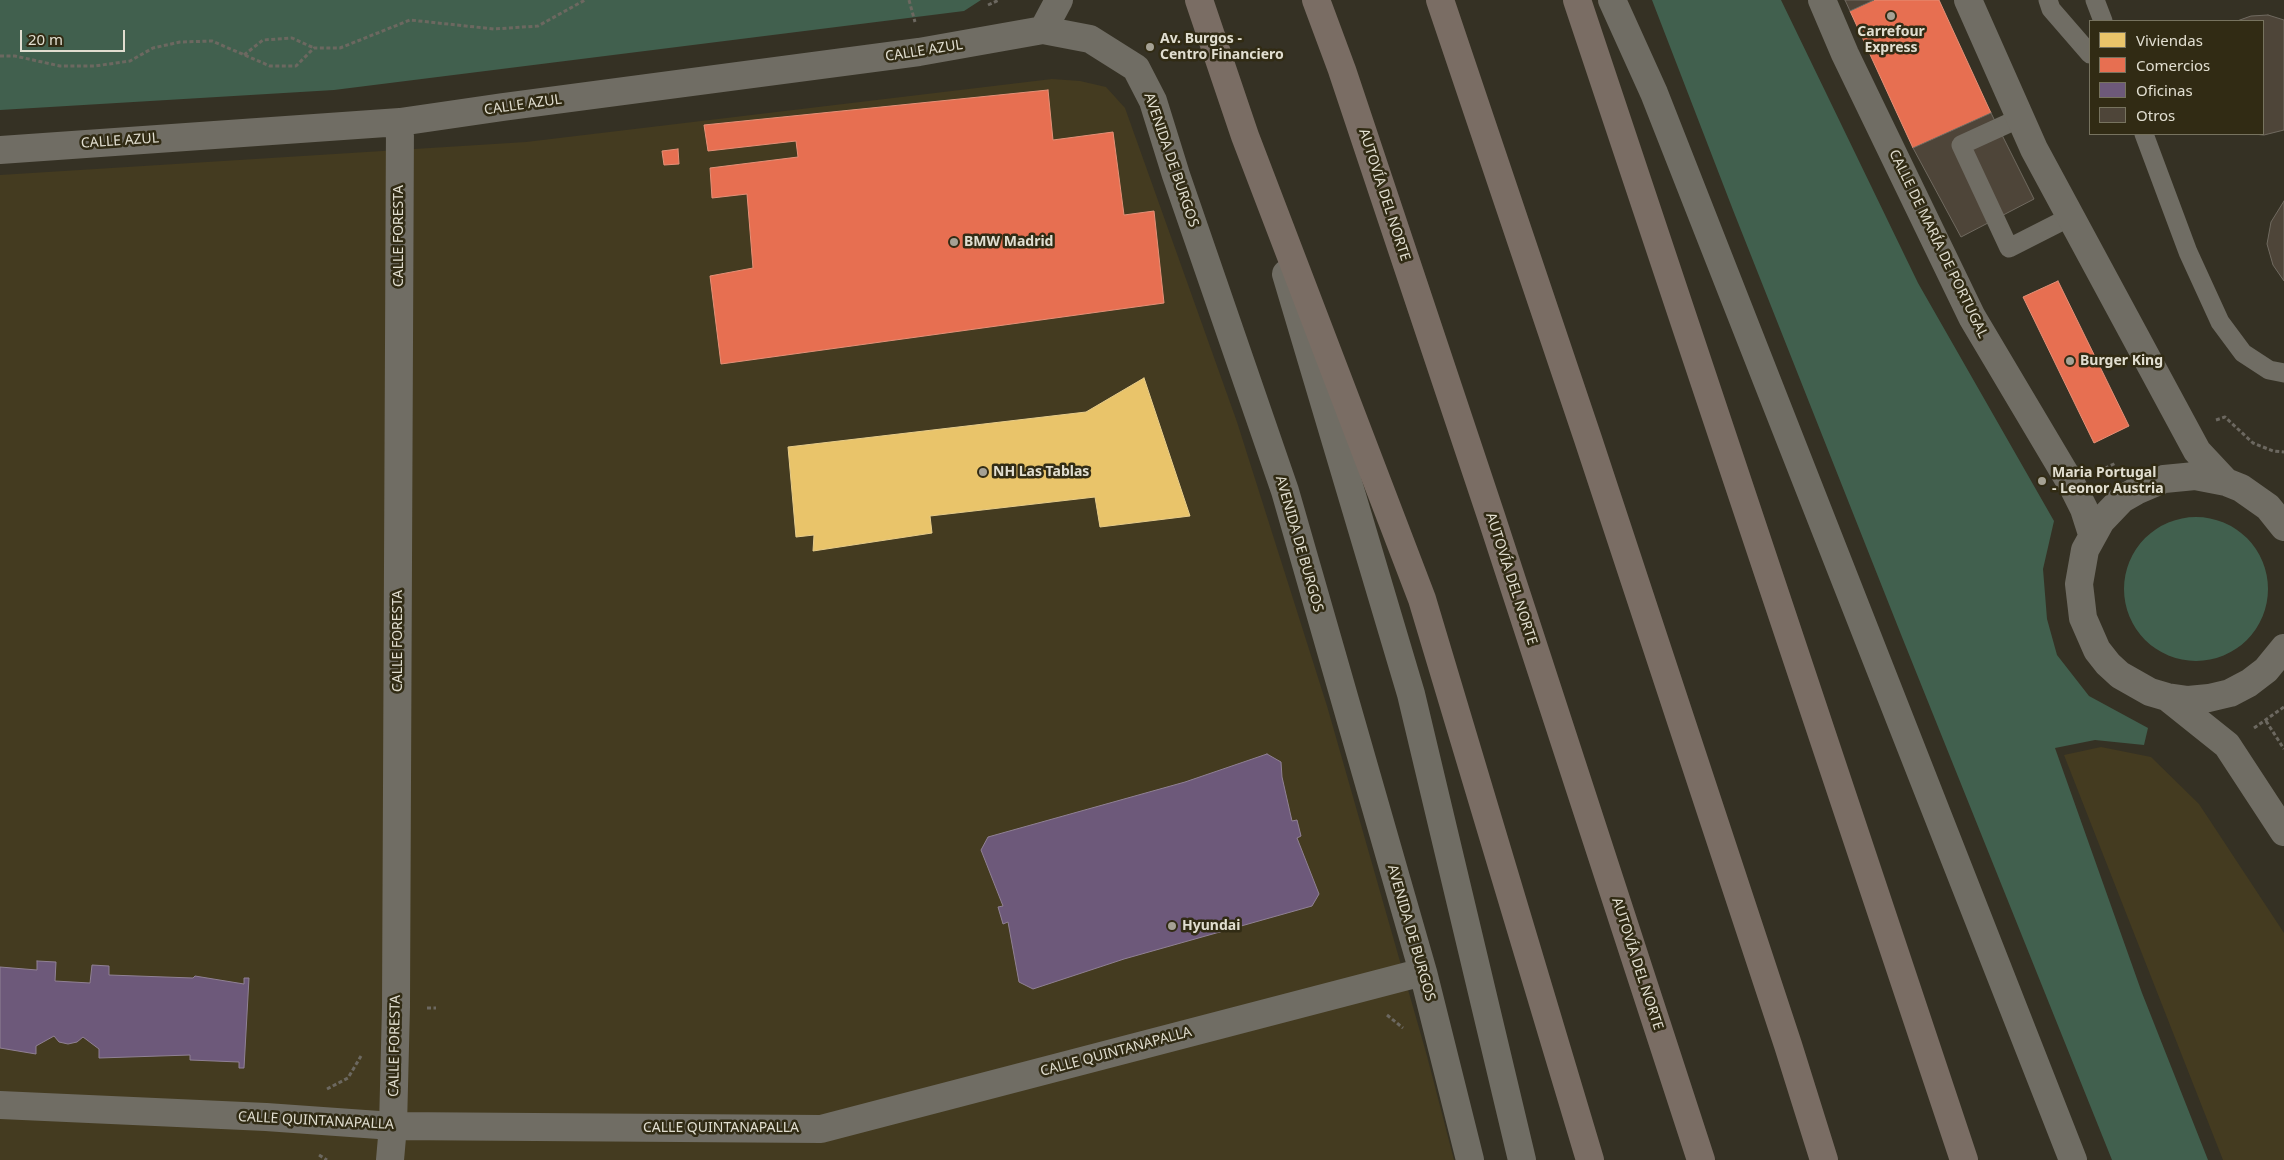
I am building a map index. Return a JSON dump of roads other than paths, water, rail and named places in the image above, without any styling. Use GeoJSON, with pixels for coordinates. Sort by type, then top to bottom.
{"type":"FeatureCollection","features":[{"type":"Feature","properties":{"kind":"highway"},"geometry":{"type":"LineString","coordinates":[[1199,0],[1245,136],[1422,599],[1590,1160]]}},
{"type":"Feature","properties":{"kind":"highway","name":"AUTOVÍA DEL NORTE"},"geometry":{"type":"LineString","coordinates":[[1316,0],[1342,70],[1484,497],[1701,1160]]}},
{"type":"Feature","properties":{"kind":"highway"},"geometry":{"type":"LineString","coordinates":[[1440,0],[1594,458],[1788,1045],[1824,1160]]}},
{"type":"Feature","properties":{"kind":"highway"},"geometry":{"type":"LineString","coordinates":[[1577,0],[1964,1160]]}},
{"type":"Feature","properties":{"kind":"street"},"geometry":{"type":"LineString","coordinates":[[1043,30],[1059,0]]}},
{"type":"Feature","properties":{"kind":"street"},"geometry":{"type":"LineString","coordinates":[[1612,0],[1654,93],[2073,1160]]}},
{"type":"Feature","properties":{"kind":"street","name":"CALLE DE MARÍA DE PORTUGAL"},"geometry":{"type":"LineString","coordinates":[[1822,0],[1849,63],[1972,317],[2073,487],[2084,509],[2092,534]]}},
{"type":"Feature","properties":{"kind":"street"},"geometry":{"type":"LineString","coordinates":[[1968,0],[2034,149],[2070,217],[2197,451],[2226,482]]}},
{"type":"Feature","properties":{"kind":"street","name":"CALLE AZUL"},"geometry":{"type":"LineString","coordinates":[[0,150],[400,122],[919,52],[1043,30]]}},
{"type":"Feature","properties":{"kind":"street","name":"AVENIDA DE BURGOS"},"geometry":{"type":"LineString","coordinates":[[1043,30],[1090,39],[1136,68],[1153,101],[1176,175],[1285,491],[1423,972],[1470,1160]]}},
{"type":"Feature","properties":{"kind":"street","name":"CALLE FORESTA"},"geometry":{"type":"LineString","coordinates":[[390,1160],[393,1126],[396,1007],[400,122]]}},
{"type":"Feature","properties":{"kind":"street"},"geometry":{"type":"LineString","coordinates":[[1245,136],[1411,694],[1522,1160]]}},
{"type":"Feature","properties":{"kind":"street"},"geometry":{"type":"LineString","coordinates":[[2279,511],[2242,488],[2226,482],[2195,476],[2164,479],[2149,484],[2122,499],[2092,534],[2081,567],[2079,584],[2083,618],[2089,635],[2108,664],[2135,685],[2167,697],[2188,700],[2230,693],[2249,683],[2283,655]]}},
{"type":"Feature","properties":{"kind":"street"},"geometry":{"type":"LineString","coordinates":[[2167,697],[2227,745],[2284,832]]}},
{"type":"Feature","properties":{"kind":"street","name":"CALLE QUINTANAPALLA"},"geometry":{"type":"LineString","coordinates":[[0,1105],[266,1117],[393,1126],[821,1129],[1423,972]]}},
{"type":"Feature","properties":{"kind":"lane"},"geometry":{"type":"LineString","coordinates":[[2048,0],[2051,9],[2089,53]]}},
{"type":"Feature","properties":{"kind":"lane"},"geometry":{"type":"LineString","coordinates":[[2096,0],[2103,20]]}},
{"type":"Feature","properties":{"kind":"lane"},"geometry":{"type":"LineString","coordinates":[[2020,118],[1962,145],[2009,248],[2070,217]]}},
{"type":"Feature","properties":{"kind":"lane"},"geometry":{"type":"LineString","coordinates":[[2144,135],[2188,252],[2220,322],[2243,354],[2269,370],[2284,373]]}},
{"type":"Feature","properties":{"kind":"place","name":"Carrefour Express"},"geometry":{"type":"Point","coordinates":[1891,16]}},
{"type":"Feature","properties":{"kind":"place","name":"Av. Burgos - Centro Financiero"},"geometry":{"type":"Point","coordinates":[1150,47]}},
{"type":"Feature","properties":{"kind":"place","name":"BMW Madrid"},"geometry":{"type":"Point","coordinates":[954,242]}},
{"type":"Feature","properties":{"kind":"place","name":"Burger King"},"geometry":{"type":"Point","coordinates":[2070,361]}},
{"type":"Feature","properties":{"kind":"place","name":"NH Las Tablas"},"geometry":{"type":"Point","coordinates":[983,472]}},
{"type":"Feature","properties":{"kind":"place","name":"Maria Portugal - Leonor Austria"},"geometry":{"type":"Point","coordinates":[2042,481]}},
{"type":"Feature","properties":{"kind":"place","name":"Hyundai"},"geometry":{"type":"Point","coordinates":[1172,926]}}]}
